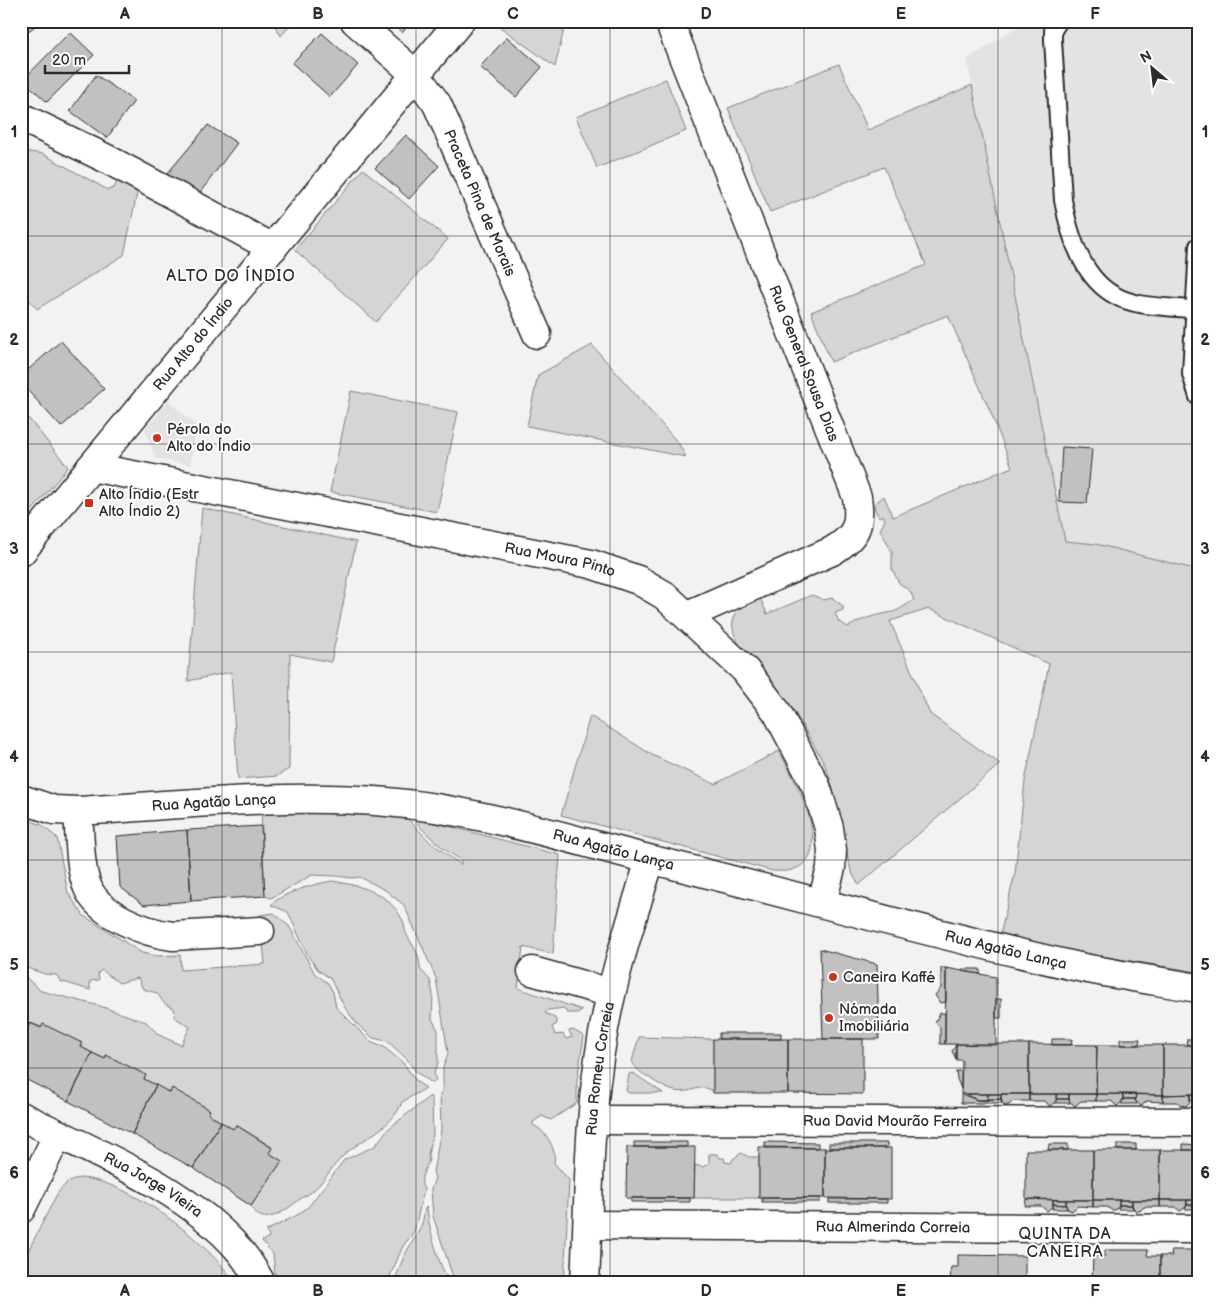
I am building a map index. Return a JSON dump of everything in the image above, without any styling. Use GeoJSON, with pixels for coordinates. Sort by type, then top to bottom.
{"type":"FeatureCollection","features":[{"type":"Feature","properties":{"kind":"street","name":"Praceta Pina de Morais"},"geometry":{"type":"LineString","coordinates":[[355,21],[416,75],[437,104],[538,334]]}},
{"type":"Feature","properties":{"kind":"street","name":"Rua Alto do Índio"},"geometry":{"type":"LineString","coordinates":[[21,552],[460,21]]}},
{"type":"Feature","properties":{"kind":"street","name":"Rua General Sousa Dias"},"geometry":{"type":"LineString","coordinates":[[669,21],[857,497],[860,514],[856,529],[847,542],[832,551],[688,615]]}},
{"type":"Feature","properties":{"kind":"street"},"geometry":{"type":"LineString","coordinates":[[21,117],[107,159],[273,248]]}},
{"type":"Feature","properties":{"kind":"street","name":"Rua Moura Pinto"},"geometry":{"type":"LineString","coordinates":[[91,467],[591,564],[638,580],[664,595],[746,670],[762,689],[791,736],[816,786],[829,828],[832,850],[831,868],[822,902]]}},
{"type":"Feature","properties":{"kind":"street","name":"Rua Agatão Lança"},"geometry":{"type":"LineString","coordinates":[[21,799],[54,810],[78,811],[319,798],[386,802],[481,816],[1083,968],[1198,988]]}},
{"type":"Feature","properties":{"kind":"street"},"geometry":{"type":"LineString","coordinates":[[78,811],[88,888],[104,907],[138,928],[159,934],[173,936],[260,931]]}},
{"type":"Feature","properties":{"kind":"street","name":"Rua Romeu Correia"},"geometry":{"type":"LineString","coordinates":[[585,1283],[597,1073],[610,993],[650,860]]}},
{"type":"Feature","properties":{"kind":"street"},"geometry":{"type":"LineString","coordinates":[[532,971],[610,993]]}},
{"type":"Feature","properties":{"kind":"street","name":"Rua Jorge Vieira"},"geometry":{"type":"LineString","coordinates":[[21,1116],[138,1174],[188,1206],[212,1224],[240,1251],[261,1283]]}},
{"type":"Feature","properties":{"kind":"street","name":"Rua David Mourão Ferreira"},"geometry":{"type":"LineString","coordinates":[[593,1120],[1198,1122]]}},
{"type":"Feature","properties":{"kind":"street"},"geometry":{"type":"LineString","coordinates":[[21,1209],[58,1134]]}},
{"type":"Feature","properties":{"kind":"street","name":"Rua Almerinda Correia"},"geometry":{"type":"LineString","coordinates":[[588,1225],[1198,1229]]}},
{"type":"Feature","properties":{"kind":"lane"},"geometry":{"type":"LineString","coordinates":[[1059,21],[1054,30],[1053,40],[1063,200],[1067,222],[1080,256],[1101,285],[1115,296],[1152,305],[1196,309]]}},
{"type":"Feature","properties":{"kind":"lane"},"geometry":{"type":"LineString","coordinates":[[1198,246],[1191,374],[1198,397]]}},
{"type":"Feature","properties":{"kind":"shaded area"},"geometry":{"type":"Polygon","coordinates":[[[272,21],[294,21],[281,36],[272,21]]]}},
{"type":"Feature","properties":{"kind":"shaded area"},"geometry":{"type":"Polygon","coordinates":[[[492,21],[566,21],[555,67],[492,21]]]}},
{"type":"Feature","properties":{"kind":"shaded area"},"geometry":{"type":"Polygon","coordinates":[[[1025,21],[1198,21],[1198,570],[1096,544],[1065,541],[967,60],[1025,21]]]}},
{"type":"Feature","properties":{"kind":"shaded area"},"geometry":{"type":"Polygon","coordinates":[[[839,64],[868,130],[972,85],[1065,541],[1096,544],[1198,570],[1198,972],[1083,953],[1000,935],[1015,873],[1025,781],[1049,664],[929,609],[890,621],[930,714],[1000,764],[859,885],[849,865],[836,800],[823,761],[783,695],[747,655],[736,638],[733,629],[734,618],[740,608],[759,595],[767,614],[812,595],[824,600],[832,598],[843,606],[843,610],[835,613],[839,622],[848,627],[864,619],[893,612],[914,600],[910,591],[899,583],[892,569],[892,552],[880,530],[885,520],[883,515],[879,517],[874,504],[884,496],[893,517],[1012,467],[991,413],[948,315],[831,362],[811,312],[926,265],[884,167],[770,212],[728,108],[839,64]]]}},
{"type":"Feature","properties":{"kind":"shaded area"},"geometry":{"type":"Polygon","coordinates":[[[666,79],[686,131],[597,168],[576,117],[666,79]]]}},
{"type":"Feature","properties":{"kind":"shaded area"},"geometry":{"type":"Polygon","coordinates":[[[30,152],[43,154],[108,190],[114,188],[120,175],[139,184],[124,255],[37,309],[21,291],[21,154],[30,152]]]}},
{"type":"Feature","properties":{"kind":"shaded area"},"geometry":{"type":"Polygon","coordinates":[[[363,169],[448,239],[376,322],[295,250],[363,169]]]}},
{"type":"Feature","properties":{"kind":"shaded area"},"geometry":{"type":"Polygon","coordinates":[[[592,345],[679,444],[686,457],[527,426],[538,375],[592,345]]]}},
{"type":"Feature","properties":{"kind":"shaded area"},"geometry":{"type":"Polygon","coordinates":[[[351,391],[458,412],[437,512],[330,492],[351,391]]]}},
{"type":"Feature","properties":{"kind":"shaded area"},"geometry":{"type":"Polygon","coordinates":[[[168,401],[197,426],[190,465],[155,458],[145,429],[168,401]]]}},
{"type":"Feature","properties":{"kind":"shaded area"},"geometry":{"type":"Polygon","coordinates":[[[21,409],[68,467],[21,524],[21,409]]]}},
{"type":"Feature","properties":{"kind":"shaded area"},"geometry":{"type":"Polygon","coordinates":[[[202,508],[356,542],[331,662],[290,654],[289,769],[277,776],[238,779],[231,672],[188,681],[202,508]]]}},
{"type":"Feature","properties":{"kind":"shaded area"},"geometry":{"type":"Polygon","coordinates":[[[590,716],[654,756],[715,784],[779,751],[794,778],[808,815],[812,833],[812,849],[806,862],[792,870],[773,871],[561,815],[590,716]]]}},
{"type":"Feature","properties":{"kind":"shaded area"},"geometry":{"type":"Polygon","coordinates":[[[322,810],[397,815],[408,819],[429,841],[461,865],[461,860],[434,841],[413,817],[560,855],[553,954],[523,947],[518,988],[582,1010],[577,1013],[567,1013],[564,1008],[548,1010],[545,1013],[555,1018],[557,1024],[552,1027],[555,1035],[563,1034],[566,1039],[572,1037],[569,1031],[573,1030],[584,1036],[577,1081],[577,1103],[551,1120],[542,1116],[533,1122],[533,1125],[550,1141],[554,1152],[554,1163],[569,1180],[564,1283],[455,1283],[433,1216],[431,1189],[435,1178],[433,1172],[441,1130],[440,1095],[443,1088],[443,1068],[448,1053],[436,978],[404,905],[385,890],[360,877],[312,875],[271,898],[265,896],[261,811],[322,810]]]}},
{"type":"Feature","properties":{"kind":"shaded area"},"geometry":{"type":"Polygon","coordinates":[[[21,817],[42,825],[57,838],[68,893],[84,916],[142,953],[156,956],[180,955],[181,970],[265,964],[260,915],[274,913],[289,926],[315,974],[328,983],[333,992],[336,1007],[372,1043],[384,1047],[403,1063],[417,1082],[426,1088],[402,1102],[392,1119],[343,1156],[309,1194],[274,1216],[261,1217],[251,1206],[282,1161],[269,1153],[272,1147],[236,1125],[233,1129],[208,1114],[210,1110],[172,1089],[170,1093],[144,1079],[146,1075],[107,1056],[105,1059],[81,1047],[82,1043],[21,1019],[21,973],[41,991],[100,1006],[146,1022],[159,1035],[181,1045],[190,1027],[174,1017],[175,1010],[164,1003],[157,993],[143,989],[138,978],[119,983],[102,970],[98,973],[99,980],[90,981],[90,990],[60,981],[57,975],[45,974],[21,966],[21,817]]]}},
{"type":"Feature","properties":{"kind":"shaded area"},"geometry":{"type":"Polygon","coordinates":[[[332,881],[372,891],[389,902],[402,919],[407,935],[418,956],[420,969],[430,980],[433,994],[432,1019],[438,1030],[438,1063],[434,1073],[436,1081],[432,1083],[416,1072],[407,1059],[387,1041],[373,1038],[357,1024],[345,1008],[330,978],[319,971],[308,956],[288,912],[271,905],[291,892],[332,881]]]}},
{"type":"Feature","properties":{"kind":"shaded area"},"geometry":{"type":"Polygon","coordinates":[[[639,1037],[713,1039],[713,1091],[703,1088],[682,1092],[672,1090],[642,1073],[635,1067],[632,1061],[639,1037]]]}},
{"type":"Feature","properties":{"kind":"shaded area"},"geometry":{"type":"Polygon","coordinates":[[[633,1073],[663,1093],[629,1093],[626,1091],[629,1074],[633,1073]]]}},
{"type":"Feature","properties":{"kind":"shaded area"},"geometry":{"type":"Polygon","coordinates":[[[430,1096],[432,1099],[433,1134],[428,1154],[429,1160],[422,1178],[424,1190],[414,1232],[403,1246],[387,1283],[276,1283],[273,1254],[262,1241],[269,1237],[266,1231],[299,1214],[309,1206],[344,1160],[375,1146],[387,1130],[430,1096]]]}},
{"type":"Feature","properties":{"kind":"shaded area"},"geometry":{"type":"Polygon","coordinates":[[[741,1153],[749,1157],[759,1157],[759,1198],[694,1198],[695,1165],[702,1167],[709,1164],[709,1154],[717,1154],[720,1158],[724,1158],[725,1162],[731,1163],[741,1153]]]}},
{"type":"Feature","properties":{"kind":"shaded area"},"geometry":{"type":"Polygon","coordinates":[[[79,1178],[99,1181],[120,1189],[166,1216],[207,1250],[235,1283],[21,1283],[21,1265],[57,1194],[65,1185],[79,1178]]]}},
{"type":"Feature","properties":{"kind":"shaded area"},"geometry":{"type":"Polygon","coordinates":[[[427,1207],[434,1244],[449,1283],[394,1283],[404,1257],[420,1230],[425,1208],[427,1207]]]}},
{"type":"Feature","properties":{"kind":"building"},"geometry":{"type":"Polygon","coordinates":[[[21,21],[31,21],[35,26],[21,37],[21,21]]]}},
{"type":"Feature","properties":{"kind":"building"},"geometry":{"type":"Polygon","coordinates":[[[389,21],[412,21],[402,33],[389,21]]]}},
{"type":"Feature","properties":{"kind":"building"},"geometry":{"type":"Polygon","coordinates":[[[70,32],[94,55],[47,102],[23,80],[70,32]]]}},
{"type":"Feature","properties":{"kind":"building"},"geometry":{"type":"Polygon","coordinates":[[[322,33],[358,65],[330,97],[292,63],[322,33]]]}},
{"type":"Feature","properties":{"kind":"building"},"geometry":{"type":"Polygon","coordinates":[[[507,37],[542,67],[516,97],[480,67],[507,37]]]}},
{"type":"Feature","properties":{"kind":"building"},"geometry":{"type":"Polygon","coordinates":[[[96,75],[134,101],[107,138],[70,111],[96,75]]]}},
{"type":"Feature","properties":{"kind":"building"},"geometry":{"type":"Polygon","coordinates":[[[208,125],[237,143],[196,198],[162,180],[208,125]]]}},
{"type":"Feature","properties":{"kind":"building"},"geometry":{"type":"Polygon","coordinates":[[[406,135],[439,166],[409,199],[375,168],[406,135]]]}},
{"type":"Feature","properties":{"kind":"building"},"geometry":{"type":"Polygon","coordinates":[[[61,341],[104,389],[61,427],[21,383],[21,376],[61,341]]]}},
{"type":"Feature","properties":{"kind":"building"},"geometry":{"type":"Polygon","coordinates":[[[1062,447],[1092,449],[1087,503],[1059,502],[1062,447]]]}},
{"type":"Feature","properties":{"kind":"building"},"geometry":{"type":"Polygon","coordinates":[[[261,826],[265,896],[191,901],[187,830],[261,826]]]}},
{"type":"Feature","properties":{"kind":"building"},"geometry":{"type":"Polygon","coordinates":[[[187,830],[191,901],[144,905],[120,887],[117,836],[187,830]]]}},
{"type":"Feature","properties":{"kind":"building"},"geometry":{"type":"Polygon","coordinates":[[[820,949],[877,964],[879,1039],[823,1039],[820,949]]]}},
{"type":"Feature","properties":{"kind":"building"},"geometry":{"type":"Polygon","coordinates":[[[941,968],[946,968],[946,1002],[940,1003],[935,995],[941,988],[941,968]]]}},
{"type":"Feature","properties":{"kind":"building"},"geometry":{"type":"Polygon","coordinates":[[[946,968],[996,977],[996,1045],[945,1044],[946,968]]]}},
{"type":"Feature","properties":{"kind":"building"},"geometry":{"type":"Polygon","coordinates":[[[962,969],[980,969],[980,974],[962,971],[962,969]]]}},
{"type":"Feature","properties":{"kind":"building"},"geometry":{"type":"Polygon","coordinates":[[[996,999],[1001,999],[1001,1018],[996,1018],[996,999]]]}},
{"type":"Feature","properties":{"kind":"building"},"geometry":{"type":"Polygon","coordinates":[[[940,1013],[945,1013],[945,1044],[940,1044],[940,1027],[935,1022],[940,1013]]]}},
{"type":"Feature","properties":{"kind":"building"},"geometry":{"type":"Polygon","coordinates":[[[21,1019],[30,1023],[21,1040],[21,1019]]]}},
{"type":"Feature","properties":{"kind":"building"},"geometry":{"type":"Polygon","coordinates":[[[30,1023],[41,1028],[43,1024],[82,1043],[81,1047],[92,1053],[68,1101],[21,1077],[21,1040],[30,1023]]]}},
{"type":"Feature","properties":{"kind":"building"},"geometry":{"type":"Polygon","coordinates":[[[719,1033],[781,1033],[781,1039],[719,1039],[719,1033]]]}},
{"type":"Feature","properties":{"kind":"building"},"geometry":{"type":"Polygon","coordinates":[[[713,1039],[788,1039],[788,1093],[713,1093],[713,1039]]]}},
{"type":"Feature","properties":{"kind":"building"},"geometry":{"type":"Polygon","coordinates":[[[788,1039],[863,1039],[863,1094],[788,1093],[788,1039]]]}},
{"type":"Feature","properties":{"kind":"building"},"geometry":{"type":"Polygon","coordinates":[[[1052,1039],[1072,1039],[1071,1045],[1052,1045],[1052,1039]]]}},
{"type":"Feature","properties":{"kind":"building"},"geometry":{"type":"Polygon","coordinates":[[[1120,1039],[1140,1039],[1139,1045],[1120,1045],[1120,1039]]]}},
{"type":"Feature","properties":{"kind":"building"},"geometry":{"type":"Polygon","coordinates":[[[1187,1039],[1198,1039],[1198,1045],[1186,1045],[1187,1039]]]}},
{"type":"Feature","properties":{"kind":"building"},"geometry":{"type":"Polygon","coordinates":[[[956,1044],[1029,1044],[1029,1094],[961,1094],[962,1060],[956,1060],[956,1044]]]}},
{"type":"Feature","properties":{"kind":"building"},"geometry":{"type":"Polygon","coordinates":[[[1029,1044],[1097,1045],[1096,1094],[1029,1094],[1029,1044]]]}},
{"type":"Feature","properties":{"kind":"building"},"geometry":{"type":"Polygon","coordinates":[[[956,1045],[956,1059],[952,1051],[956,1045]]]}},
{"type":"Feature","properties":{"kind":"building"},"geometry":{"type":"Polygon","coordinates":[[[1097,1045],[1163,1045],[1163,1095],[1096,1094],[1097,1045]]]}},
{"type":"Feature","properties":{"kind":"building"},"geometry":{"type":"Polygon","coordinates":[[[1163,1045],[1198,1045],[1198,1094],[1163,1095],[1163,1045]]]}},
{"type":"Feature","properties":{"kind":"building"},"geometry":{"type":"Polygon","coordinates":[[[92,1053],[105,1059],[106,1055],[146,1075],[144,1079],[156,1085],[132,1134],[68,1101],[92,1053]]]}},
{"type":"Feature","properties":{"kind":"building"},"geometry":{"type":"Polygon","coordinates":[[[956,1071],[961,1071],[961,1089],[957,1079],[956,1071]]]}},
{"type":"Feature","properties":{"kind":"building"},"geometry":{"type":"Polygon","coordinates":[[[156,1085],[170,1093],[172,1088],[210,1110],[208,1114],[221,1122],[193,1168],[132,1134],[156,1085]]]}},
{"type":"Feature","properties":{"kind":"building"},"geometry":{"type":"Polygon","coordinates":[[[961,1094],[977,1100],[1001,1099],[1002,1103],[961,1103],[961,1094]]]}},
{"type":"Feature","properties":{"kind":"building"},"geometry":{"type":"Polygon","coordinates":[[[966,1094],[988,1094],[988,1101],[977,1100],[966,1094]]]}},
{"type":"Feature","properties":{"kind":"building"},"geometry":{"type":"Polygon","coordinates":[[[988,1094],[1001,1094],[1001,1099],[987,1099],[988,1094]]]}},
{"type":"Feature","properties":{"kind":"building"},"geometry":{"type":"Polygon","coordinates":[[[1001,1094],[1029,1094],[1029,1101],[1013,1101],[1009,1105],[1005,1105],[1002,1103],[1001,1094]]]}},
{"type":"Feature","properties":{"kind":"building"},"geometry":{"type":"Polygon","coordinates":[[[1029,1094],[1056,1094],[1056,1101],[1050,1106],[1044,1101],[1029,1101],[1029,1094]]]}},
{"type":"Feature","properties":{"kind":"building"},"geometry":{"type":"Polygon","coordinates":[[[1056,1094],[1069,1094],[1069,1099],[1057,1099],[1056,1094]]]}},
{"type":"Feature","properties":{"kind":"building"},"geometry":{"type":"Polygon","coordinates":[[[1069,1094],[1096,1094],[1096,1101],[1081,1101],[1075,1106],[1069,1101],[1069,1094]]]}},
{"type":"Feature","properties":{"kind":"building"},"geometry":{"type":"Polygon","coordinates":[[[1096,1094],[1123,1094],[1123,1101],[1117,1106],[1111,1101],[1096,1101],[1096,1094]]]}},
{"type":"Feature","properties":{"kind":"building"},"geometry":{"type":"Polygon","coordinates":[[[1123,1094],[1136,1094],[1135,1099],[1123,1099],[1123,1094]]]}},
{"type":"Feature","properties":{"kind":"building"},"geometry":{"type":"Polygon","coordinates":[[[1136,1094],[1163,1095],[1163,1102],[1147,1101],[1141,1106],[1135,1101],[1136,1094]]]}},
{"type":"Feature","properties":{"kind":"building"},"geometry":{"type":"Polygon","coordinates":[[[1190,1094],[1190,1102],[1186,1106],[1180,1105],[1178,1102],[1163,1102],[1163,1095],[1190,1094]]]}},
{"type":"Feature","properties":{"kind":"building"},"geometry":{"type":"Polygon","coordinates":[[[1190,1094],[1198,1094],[1198,1100],[1190,1100],[1190,1094]]]}},
{"type":"Feature","properties":{"kind":"building"},"geometry":{"type":"Polygon","coordinates":[[[1057,1099],[1069,1099],[1070,1103],[1055,1103],[1057,1099]]]}},
{"type":"Feature","properties":{"kind":"building"},"geometry":{"type":"Polygon","coordinates":[[[1123,1099],[1135,1099],[1137,1104],[1121,1104],[1123,1099]]]}},
{"type":"Feature","properties":{"kind":"building"},"geometry":{"type":"Polygon","coordinates":[[[221,1122],[233,1129],[236,1125],[272,1148],[269,1153],[282,1161],[251,1206],[193,1168],[221,1122]]]}},
{"type":"Feature","properties":{"kind":"building"},"geometry":{"type":"Polygon","coordinates":[[[634,1142],[687,1142],[687,1147],[634,1147],[634,1142]]]}},
{"type":"Feature","properties":{"kind":"building"},"geometry":{"type":"Polygon","coordinates":[[[765,1142],[818,1143],[818,1148],[765,1148],[765,1142]]]}},
{"type":"Feature","properties":{"kind":"building"},"geometry":{"type":"Polygon","coordinates":[[[829,1143],[887,1143],[887,1148],[829,1148],[829,1143]]]}},
{"type":"Feature","properties":{"kind":"building"},"geometry":{"type":"Polygon","coordinates":[[[1049,1144],[1068,1144],[1068,1150],[1048,1150],[1049,1144]]]}},
{"type":"Feature","properties":{"kind":"building"},"geometry":{"type":"Polygon","coordinates":[[[1117,1144],[1136,1144],[1136,1150],[1117,1150],[1117,1144]]]}},
{"type":"Feature","properties":{"kind":"building"},"geometry":{"type":"Polygon","coordinates":[[[1183,1144],[1198,1145],[1198,1150],[1183,1150],[1183,1144]]]}},
{"type":"Feature","properties":{"kind":"building"},"geometry":{"type":"Polygon","coordinates":[[[627,1147],[695,1147],[694,1198],[626,1198],[627,1147]]]}},
{"type":"Feature","properties":{"kind":"building"},"geometry":{"type":"Polygon","coordinates":[[[759,1147],[825,1148],[825,1198],[759,1198],[759,1147]]]}},
{"type":"Feature","properties":{"kind":"building"},"geometry":{"type":"Polygon","coordinates":[[[825,1148],[891,1148],[891,1199],[825,1198],[825,1148]]]}},
{"type":"Feature","properties":{"kind":"building"},"geometry":{"type":"Polygon","coordinates":[[[1026,1150],[1093,1150],[1093,1200],[1026,1199],[1026,1150]]]}},
{"type":"Feature","properties":{"kind":"building"},"geometry":{"type":"Polygon","coordinates":[[[1093,1150],[1160,1150],[1160,1200],[1093,1200],[1093,1150]]]}},
{"type":"Feature","properties":{"kind":"building"},"geometry":{"type":"Polygon","coordinates":[[[1160,1150],[1198,1150],[1198,1200],[1160,1200],[1160,1150]]]}},
{"type":"Feature","properties":{"kind":"building"},"geometry":{"type":"Polygon","coordinates":[[[631,1198],[690,1198],[690,1202],[631,1202],[631,1198]]]}},
{"type":"Feature","properties":{"kind":"building"},"geometry":{"type":"Polygon","coordinates":[[[762,1198],[820,1198],[820,1202],[762,1202],[762,1198]]]}},
{"type":"Feature","properties":{"kind":"building"},"geometry":{"type":"Polygon","coordinates":[[[829,1199],[887,1199],[887,1203],[829,1203],[829,1199]]]}},
{"type":"Feature","properties":{"kind":"building"},"geometry":{"type":"Polygon","coordinates":[[[1026,1199],[1053,1200],[1053,1206],[1047,1211],[1041,1206],[1025,1206],[1026,1199]]]}},
{"type":"Feature","properties":{"kind":"building"},"geometry":{"type":"Polygon","coordinates":[[[1053,1200],[1066,1200],[1066,1205],[1053,1204],[1053,1200]]]}},
{"type":"Feature","properties":{"kind":"building"},"geometry":{"type":"Polygon","coordinates":[[[1066,1200],[1093,1200],[1093,1207],[1078,1206],[1072,1211],[1067,1209],[1066,1200]]]}},
{"type":"Feature","properties":{"kind":"building"},"geometry":{"type":"Polygon","coordinates":[[[1093,1200],[1119,1200],[1119,1207],[1113,1211],[1107,1207],[1093,1207],[1093,1200]]]}},
{"type":"Feature","properties":{"kind":"building"},"geometry":{"type":"Polygon","coordinates":[[[1119,1200],[1132,1200],[1132,1205],[1119,1205],[1119,1200]]]}},
{"type":"Feature","properties":{"kind":"building"},"geometry":{"type":"Polygon","coordinates":[[[1132,1200],[1160,1200],[1160,1207],[1144,1207],[1140,1211],[1136,1211],[1132,1207],[1132,1200]]]}},
{"type":"Feature","properties":{"kind":"building"},"geometry":{"type":"Polygon","coordinates":[[[1160,1200],[1187,1200],[1186,1207],[1180,1211],[1175,1207],[1160,1207],[1160,1200]]]}},
{"type":"Feature","properties":{"kind":"building"},"geometry":{"type":"Polygon","coordinates":[[[1187,1200],[1198,1200],[1198,1205],[1187,1205],[1187,1200]]]}},
{"type":"Feature","properties":{"kind":"building"},"geometry":{"type":"Polygon","coordinates":[[[1053,1204],[1066,1205],[1067,1209],[1052,1209],[1053,1204]]]}},
{"type":"Feature","properties":{"kind":"building"},"geometry":{"type":"Polygon","coordinates":[[[1119,1205],[1132,1205],[1134,1209],[1118,1209],[1119,1205]]]}},
{"type":"Feature","properties":{"kind":"building"},"geometry":{"type":"Polygon","coordinates":[[[1187,1205],[1198,1205],[1198,1209],[1185,1209],[1187,1205]]]}},
{"type":"Feature","properties":{"kind":"building"},"geometry":{"type":"Polygon","coordinates":[[[1105,1250],[1148,1250],[1147,1256],[1160,1256],[1160,1283],[1092,1283],[1093,1256],[1105,1256],[1105,1250]]]}},
{"type":"Feature","properties":{"kind":"building"},"geometry":{"type":"Polygon","coordinates":[[[1171,1250],[1198,1250],[1198,1283],[1160,1283],[1160,1256],[1172,1256],[1171,1250]]]}},
{"type":"Feature","properties":{"kind":"building"},"geometry":{"type":"Polygon","coordinates":[[[958,1255],[1025,1256],[1025,1283],[950,1281],[951,1267],[958,1267],[958,1255]]]}},
{"type":"Feature","properties":{"kind":"place","name":"Pérola do Alto do Índio"},"geometry":{"type":"Point","coordinates":[157,438]}},
{"type":"Feature","properties":{"kind":"place","name":"Alto Índio (Estr Alto Índio 2)"},"geometry":{"type":"Point","coordinates":[89,503]}},
{"type":"Feature","properties":{"kind":"place","name":"Caneira Kaffé"},"geometry":{"type":"Point","coordinates":[833,977]}},
{"type":"Feature","properties":{"kind":"place","name":"Nómada Imobiliária"},"geometry":{"type":"Point","coordinates":[829,1018]}},
{"type":"Feature","properties":{"kind":"district","name":"ALTO DO ÍNDIO"},"geometry":{"type":"Point","coordinates":[231,275]}},
{"type":"Feature","properties":{"kind":"district","name":"QUINTA DA CANEIRA"},"geometry":{"type":"Point","coordinates":[1065,1242]}}]}
